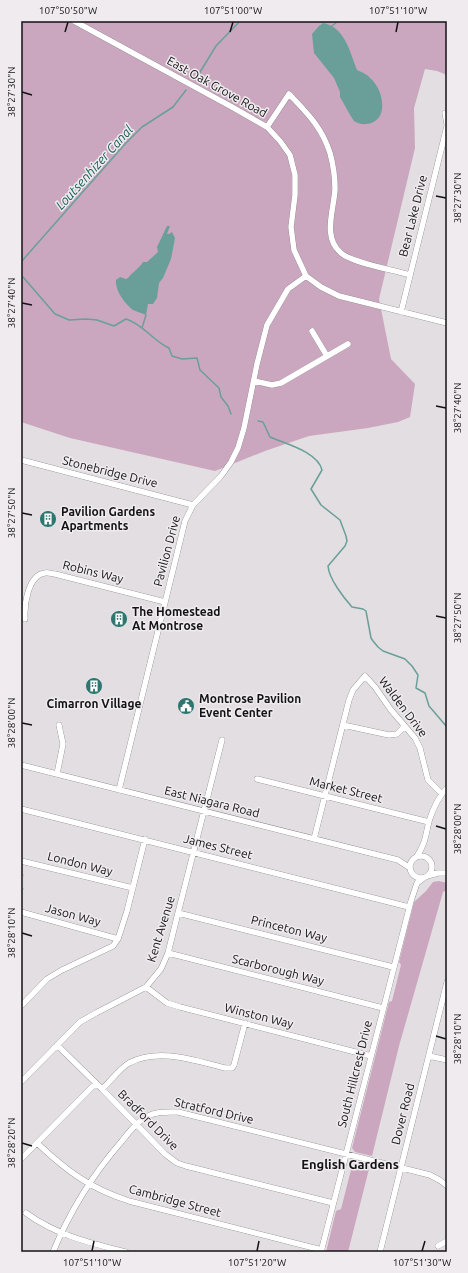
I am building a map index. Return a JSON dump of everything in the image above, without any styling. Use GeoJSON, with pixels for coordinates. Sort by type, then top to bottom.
{"type":"FeatureCollection","features":[{"type":"Feature","properties":{"kind":"street","name":"East Oak Grove Road"},"geometry":{"type":"LineString","coordinates":[[74,21],[267,127],[280,141],[290,155],[295,175],[295,195],[291,227],[294,250],[306,276],[320,288],[339,296],[447,323]]}},
{"type":"Feature","properties":{"kind":"street"},"geometry":{"type":"LineString","coordinates":[[267,127],[289,94],[313,119],[322,133],[330,153],[334,169],[335,189],[330,230],[332,243],[341,253],[352,260],[410,274]]}},
{"type":"Feature","properties":{"kind":"street","name":"Bear Lake Drive"},"geometry":{"type":"LineString","coordinates":[[401,312],[447,125],[445,113]]}},
{"type":"Feature","properties":{"kind":"street","name":"Pavilion Drive"},"geometry":{"type":"LineString","coordinates":[[119,790],[185,521],[193,505],[221,476],[231,462],[238,448],[268,325],[288,289],[306,276]]}},
{"type":"Feature","properties":{"kind":"street"},"geometry":{"type":"LineString","coordinates":[[312,331],[327,356]]}},
{"type":"Feature","properties":{"kind":"street"},"geometry":{"type":"LineString","coordinates":[[254,381],[272,385],[281,383],[348,344]]}},
{"type":"Feature","properties":{"kind":"street","name":"Stonebridge Drive"},"geometry":{"type":"LineString","coordinates":[[21,460],[193,505]]}},
{"type":"Feature","properties":{"kind":"street","name":"Robins Way"},"geometry":{"type":"LineString","coordinates":[[26,619],[24,608],[31,583],[38,576],[45,573],[55,574],[165,602]]}},
{"type":"Feature","properties":{"kind":"street","name":"Walden Drive"},"geometry":{"type":"LineString","coordinates":[[343,725],[353,690],[365,676],[375,687],[404,727],[415,738],[420,748],[428,780],[442,794]]}},
{"type":"Feature","properties":{"kind":"street"},"geometry":{"type":"LineString","coordinates":[[57,774],[64,744],[59,725]]}},
{"type":"Feature","properties":{"kind":"street"},"geometry":{"type":"LineString","coordinates":[[314,839],[343,725],[389,735],[397,734],[404,727]]}},
{"type":"Feature","properties":{"kind":"street","name":"Kent Avenue"},"geometry":{"type":"LineString","coordinates":[[22,1079],[80,1022],[146,987],[161,969],[168,953],[222,740]]}},
{"type":"Feature","properties":{"kind":"street","name":"East Niagara Road"},"geometry":{"type":"LineString","coordinates":[[21,765],[398,860],[411,869]]}},
{"type":"Feature","properties":{"kind":"street","name":"Market Street"},"geometry":{"type":"LineString","coordinates":[[257,780],[429,822]]}},
{"type":"Feature","properties":{"kind":"street"},"geometry":{"type":"LineString","coordinates":[[447,788],[433,809],[423,849],[412,862],[411,869],[417,877],[447,873]]}},
{"type":"Feature","properties":{"kind":"street","name":"James Street"},"geometry":{"type":"LineString","coordinates":[[21,809],[410,904]]}},
{"type":"Feature","properties":{"kind":"street"},"geometry":{"type":"LineString","coordinates":[[21,1006],[47,980],[62,970],[112,946],[118,939],[121,934],[145,839]]}},
{"type":"Feature","properties":{"kind":"street"},"geometry":{"type":"LineString","coordinates":[[426,840],[432,871],[426,876]]}},
{"type":"Feature","properties":{"kind":"street"},"geometry":{"type":"LineString","coordinates":[[416,857],[424,856],[437,868],[447,873]]}},
{"type":"Feature","properties":{"kind":"street","name":"East Niagara Road"},"geometry":{"type":"LineString","coordinates":[[398,860],[416,857]]}},
{"type":"Feature","properties":{"kind":"street","name":"London Way"},"geometry":{"type":"LineString","coordinates":[[21,861],[133,888]]}},
{"type":"Feature","properties":{"kind":"street","name":"South Hillcrest Drive"},"geometry":{"type":"LineString","coordinates":[[410,904],[413,879],[411,869]]}},
{"type":"Feature","properties":{"kind":"street","name":"South Hillcrest Drive"},"geometry":{"type":"LineString","coordinates":[[321,1251],[410,904],[417,883],[426,876]]}},
{"type":"Feature","properties":{"kind":"street"},"geometry":{"type":"LineString","coordinates":[[21,877],[21,887]]}},
{"type":"Feature","properties":{"kind":"street","name":"Jason Way"},"geometry":{"type":"LineString","coordinates":[[21,912],[118,939]]}},
{"type":"Feature","properties":{"kind":"street","name":"Princeton Way"},"geometry":{"type":"LineString","coordinates":[[178,913],[393,968]]}},
{"type":"Feature","properties":{"kind":"street","name":"Scarborough Way"},"geometry":{"type":"LineString","coordinates":[[168,953],[383,1008]]}},
{"type":"Feature","properties":{"kind":"street","name":"Dover Road"},"geometry":{"type":"LineString","coordinates":[[380,1252],[429,1056],[444,1007],[447,982]]}},
{"type":"Feature","properties":{"kind":"street","name":"Winston Way"},"geometry":{"type":"LineString","coordinates":[[146,987],[167,1003],[371,1056]]}},
{"type":"Feature","properties":{"kind":"street"},"geometry":{"type":"LineString","coordinates":[[102,1089],[129,1064],[142,1059],[159,1056],[172,1056],[225,1068],[232,1068],[245,1023]]}},
{"type":"Feature","properties":{"kind":"street","name":"Bradford Drive"},"geometry":{"type":"LineString","coordinates":[[57,1045],[165,1154],[177,1162],[186,1166],[333,1203]]}},
{"type":"Feature","properties":{"kind":"street"},"geometry":{"type":"LineString","coordinates":[[429,1056],[447,1060]]}},
{"type":"Feature","properties":{"kind":"street"},"geometry":{"type":"LineString","coordinates":[[21,1159],[96,1083]]}},
{"type":"Feature","properties":{"kind":"street","name":"Stratford Drive"},"geometry":{"type":"LineString","coordinates":[[53,1252],[60,1233],[88,1184],[103,1163],[136,1125],[145,1117],[163,1111],[178,1112],[430,1175],[447,1186]]}},
{"type":"Feature","properties":{"kind":"street","name":"Cambridge Street"},"geometry":{"type":"LineString","coordinates":[[37,1143],[63,1167],[88,1184],[113,1196],[321,1251]]}},
{"type":"Feature","properties":{"kind":"street"},"geometry":{"type":"LineString","coordinates":[[26,1213],[38,1222],[60,1233],[83,1241],[126,1252]]}},
{"type":"Feature","properties":{"kind":"street"},"geometry":{"type":"LineString","coordinates":[[438,1246],[447,1241]]}},
{"type":"Feature","properties":{"kind":"shaded area"},"geometry":{"type":"Polygon","coordinates":[[[21,21],[447,21],[447,75],[437,71],[425,69],[414,108],[415,148],[379,299],[391,359],[415,384],[410,417],[398,422],[368,428],[309,436],[265,451],[215,471],[70,438],[21,422],[21,21]]]}},
{"type":"Feature","properties":{"kind":"shaded area"},"geometry":{"type":"Polygon","coordinates":[[[323,23],[330,25],[342,35],[349,48],[357,70],[369,77],[379,90],[382,111],[379,118],[374,122],[363,124],[354,121],[340,97],[340,92],[334,78],[314,53],[312,34],[323,23]]]}},
{"type":"Feature","properties":{"kind":"shaded area"},"geometry":{"type":"Polygon","coordinates":[[[167,226],[170,226],[167,234],[172,232],[175,238],[171,259],[163,278],[159,283],[157,298],[153,304],[148,304],[146,315],[133,310],[121,297],[117,288],[116,280],[120,277],[126,279],[128,278],[140,267],[143,262],[147,262],[158,252],[157,247],[167,226]]]}},
{"type":"Feature","properties":{"kind":"shaded area"},"geometry":{"type":"Polygon","coordinates":[[[439,881],[447,883],[447,890],[443,892],[399,1046],[372,1156],[355,1152],[352,1148],[389,1002],[392,1001],[401,965],[399,962],[414,902],[433,882],[439,881]]]}},
{"type":"Feature","properties":{"kind":"shaded area"},"geometry":{"type":"Polygon","coordinates":[[[355,1162],[370,1165],[348,1252],[326,1252],[336,1211],[341,1209],[351,1170],[355,1162]]]}},
{"type":"Feature","properties":{"kind":"waterway","name":"Loutsenhizer Canal"},"geometry":{"type":"LineString","coordinates":[[197,77],[216,46],[240,21]]}},
{"type":"Feature","properties":{"kind":"waterway"},"geometry":{"type":"LineString","coordinates":[[332,26],[338,21]]}},
{"type":"Feature","properties":{"kind":"waterway","name":"Loutsenhizer Canal"},"geometry":{"type":"LineString","coordinates":[[21,262],[125,144],[142,127],[173,107],[186,90]]}},
{"type":"Feature","properties":{"kind":"waterway"},"geometry":{"type":"LineString","coordinates":[[23,277],[55,314],[69,320],[97,320],[114,326],[126,319],[138,325],[169,348],[172,356],[182,359],[197,358],[200,370],[219,388],[221,397],[228,406],[231,414]]}},
{"type":"Feature","properties":{"kind":"waterway"},"geometry":{"type":"LineString","coordinates":[[142,328],[146,315]]}},
{"type":"Feature","properties":{"kind":"waterway"},"geometry":{"type":"LineString","coordinates":[[258,421],[263,422],[270,437],[308,453],[319,464],[322,470],[311,489],[321,505],[340,520],[347,541],[345,546],[328,566],[331,577],[341,594],[352,607],[366,611],[371,638],[378,647],[383,651],[405,659],[412,666],[418,675],[416,688],[425,693],[429,706],[447,727]]}},
{"type":"Feature","properties":{"kind":"place","name":"Pavilion Gardens Apartments"},"geometry":{"type":"Point","coordinates":[48,519]}},
{"type":"Feature","properties":{"kind":"place","name":"The Homestead At Montrose"},"geometry":{"type":"Point","coordinates":[119,619]}},
{"type":"Feature","properties":{"kind":"place","name":"Cimarron Village"},"geometry":{"type":"Point","coordinates":[94,686]}},
{"type":"Feature","properties":{"kind":"place","name":"Montrose Pavilion Event Center"},"geometry":{"type":"Point","coordinates":[186,706]}},
{"type":"Feature","properties":{"kind":"district","name":"English Gardens"},"geometry":{"type":"Point","coordinates":[350,1164]}}]}
